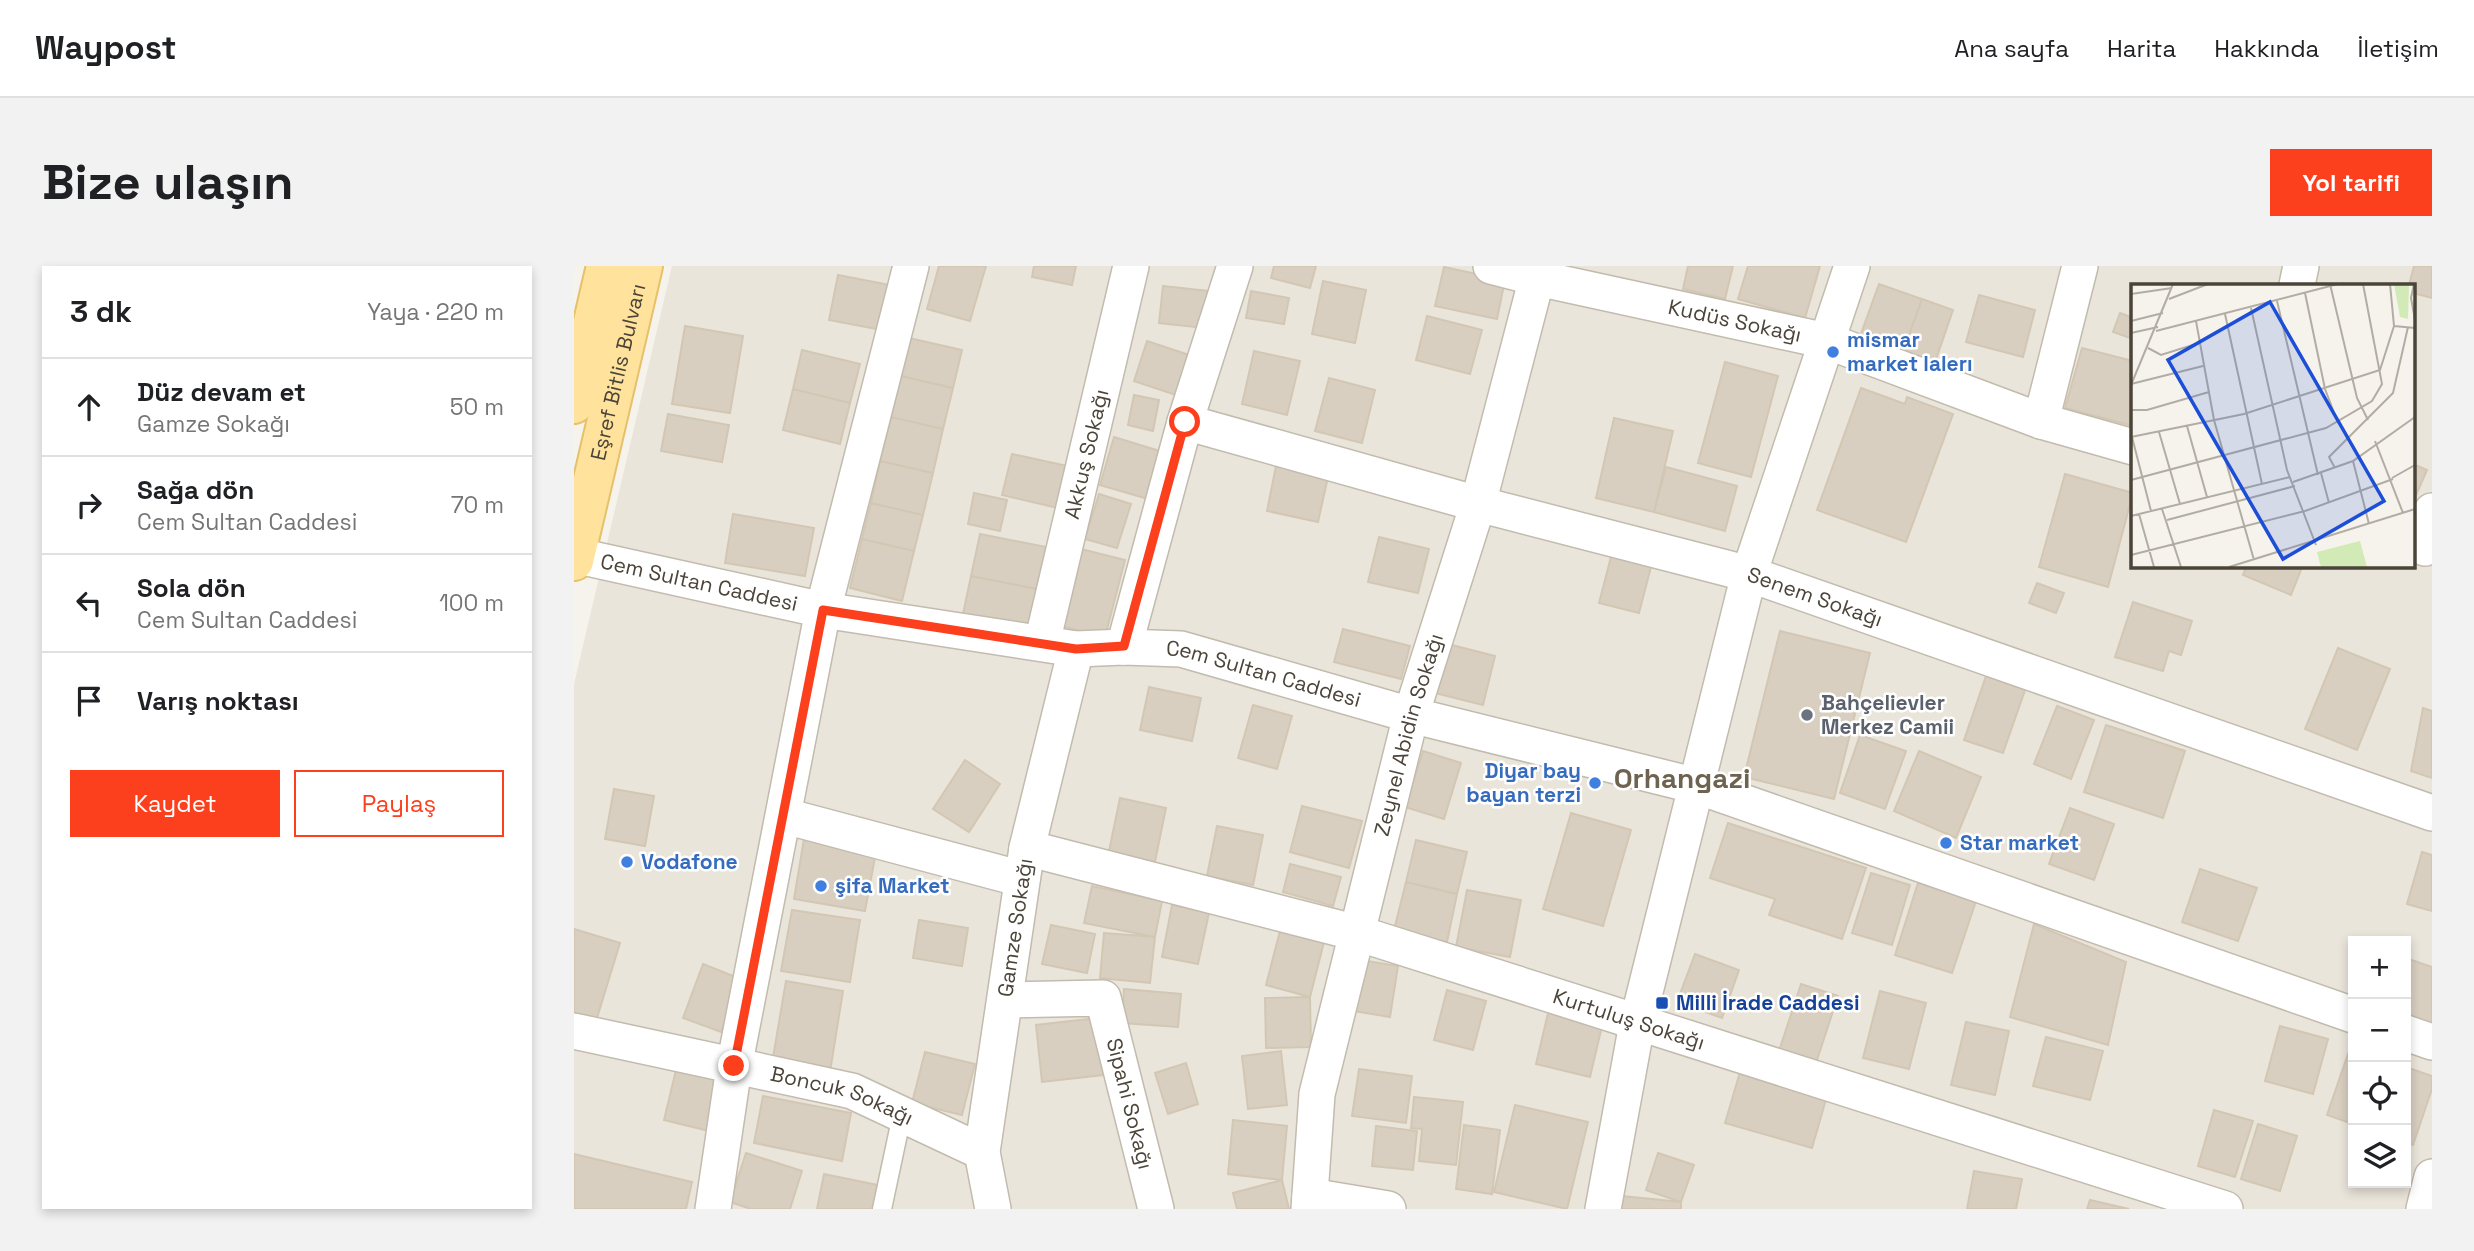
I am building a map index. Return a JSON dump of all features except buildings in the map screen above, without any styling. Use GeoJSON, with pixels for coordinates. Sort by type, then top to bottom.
{"type":"FeatureCollection","features":[{"type":"Feature","properties":{"kind":"main road","name":"Eşref Bitlis Bulvarı"},"geometry":{"type":"LineString","coordinates":[[574,404],[582,337],[606,266]]}},
{"type":"Feature","properties":{"kind":"main road","name":"Eşref Bitlis Bulvarı"},"geometry":{"type":"LineString","coordinates":[[574,557],[643,266]]}},
{"type":"Feature","properties":{"kind":"street","name":"Cem Sultan Caddesi"},"geometry":{"type":"LineString","coordinates":[[713,1209],[734,1066],[785,816],[823,610],[911,266]]}},
{"type":"Feature","properties":{"kind":"street","name":"Akkuş Sokağı"},"geometry":{"type":"LineString","coordinates":[[1059,646],[1131,266]]}},
{"type":"Feature","properties":{"kind":"street"},"geometry":{"type":"LineString","coordinates":[[1124,646],[1185,422],[1234,266]]}},
{"type":"Feature","properties":{"kind":"street","name":"Kudüs Sokağı"},"geometry":{"type":"LineString","coordinates":[[1491,266],[1538,272],[1827,341],[2041,421],[2131,446]]}},
{"type":"Feature","properties":{"kind":"street"},"geometry":{"type":"LineString","coordinates":[[1603,1209],[1637,1024],[1749,574],[1852,266]]}},
{"type":"Feature","properties":{"kind":"street"},"geometry":{"type":"LineString","coordinates":[[2041,421],[2080,266]]}},
{"type":"Feature","properties":{"kind":"street"},"geometry":{"type":"LineString","coordinates":[[2297,284],[2301,266]]}},
{"type":"Feature","properties":{"kind":"street","name":"Zeynel Abidin Sokağı"},"geometry":{"type":"LineString","coordinates":[[1309,1203],[1317,1094],[1411,715],[1478,504],[1538,272]]}},
{"type":"Feature","properties":{"kind":"street","name":"Senem Sokağı"},"geometry":{"type":"LineString","coordinates":[[1185,422],[1478,504],[1749,574],[2432,813]]}},
{"type":"Feature","properties":{"kind":"street"},"geometry":{"type":"LineString","coordinates":[[2423,548],[2432,511]]}},
{"type":"Feature","properties":{"kind":"street","name":"Cem Sultan Caddesi"},"geometry":{"type":"LineString","coordinates":[[574,557],[823,610],[1059,646],[1181,649],[1411,715],[1697,786],[2348,1013]]}},
{"type":"Feature","properties":{"kind":"street","name":"Gamze Sokağı"},"geometry":{"type":"LineString","coordinates":[[993,1209],[982,1152],[1059,646]]}},
{"type":"Feature","properties":{"kind":"street","name":"Kurtuluş Sokağı"},"geometry":{"type":"LineString","coordinates":[[785,816],[1357,933],[2225,1209]]}},
{"type":"Feature","properties":{"kind":"street","name":"Sipahi Sokağı"},"geometry":{"type":"LineString","coordinates":[[1006,1000],[1103,999],[1156,1209]]}},
{"type":"Feature","properties":{"kind":"street","name":"Boncuk Sokağı"},"geometry":{"type":"LineString","coordinates":[[574,1031],[852,1091],[982,1152]]}},
{"type":"Feature","properties":{"kind":"street"},"geometry":{"type":"LineString","coordinates":[[2411,1035],[2432,1042]]}},
{"type":"Feature","properties":{"kind":"street"},"geometry":{"type":"LineString","coordinates":[[2424,1209],[2432,1177]]}},
{"type":"Feature","properties":{"kind":"street"},"geometry":{"type":"LineString","coordinates":[[1309,1203],[1388,1209]]}},
{"type":"Feature","properties":{"kind":"lane"},"geometry":{"type":"LineString","coordinates":[[882,1209],[902,1115]]}},
{"type":"Feature","properties":{"kind":"shaded area"},"geometry":{"type":"Polygon","coordinates":[[[672,266],[2432,266],[2432,1209],[574,1209],[574,684],[672,266]]]}},
{"type":"Feature","properties":{"kind":"place","name":"mismar market lalerı"},"geometry":{"type":"Point","coordinates":[1833,352]}},
{"type":"Feature","properties":{"kind":"place","name":"Bahçelievler Merkez Camii"},"geometry":{"type":"Point","coordinates":[1807,715]}},
{"type":"Feature","properties":{"kind":"place","name":"Diyar bay bayan terzi"},"geometry":{"type":"Point","coordinates":[1595,783]}},
{"type":"Feature","properties":{"kind":"place","name":"Star market"},"geometry":{"type":"Point","coordinates":[1946,843]}},
{"type":"Feature","properties":{"kind":"place","name":"Vodafone"},"geometry":{"type":"Point","coordinates":[627,862]}},
{"type":"Feature","properties":{"kind":"place","name":"şifa Market"},"geometry":{"type":"Point","coordinates":[821,886]}},
{"type":"Feature","properties":{"kind":"place","name":"Milli İrade Caddesi"},"geometry":{"type":"Point","coordinates":[1662,1003]}},
{"type":"Feature","properties":{"kind":"district","name":"Orhangazi"},"geometry":{"type":"Point","coordinates":[1682,778]}},
{"type":"Feature","properties":{"kind":"route"},"geometry":{"type":"LineString","coordinates":[[734,1066],[785,816],[823,610],[1076,649],[1124,646],[1185,422]]}}]}
